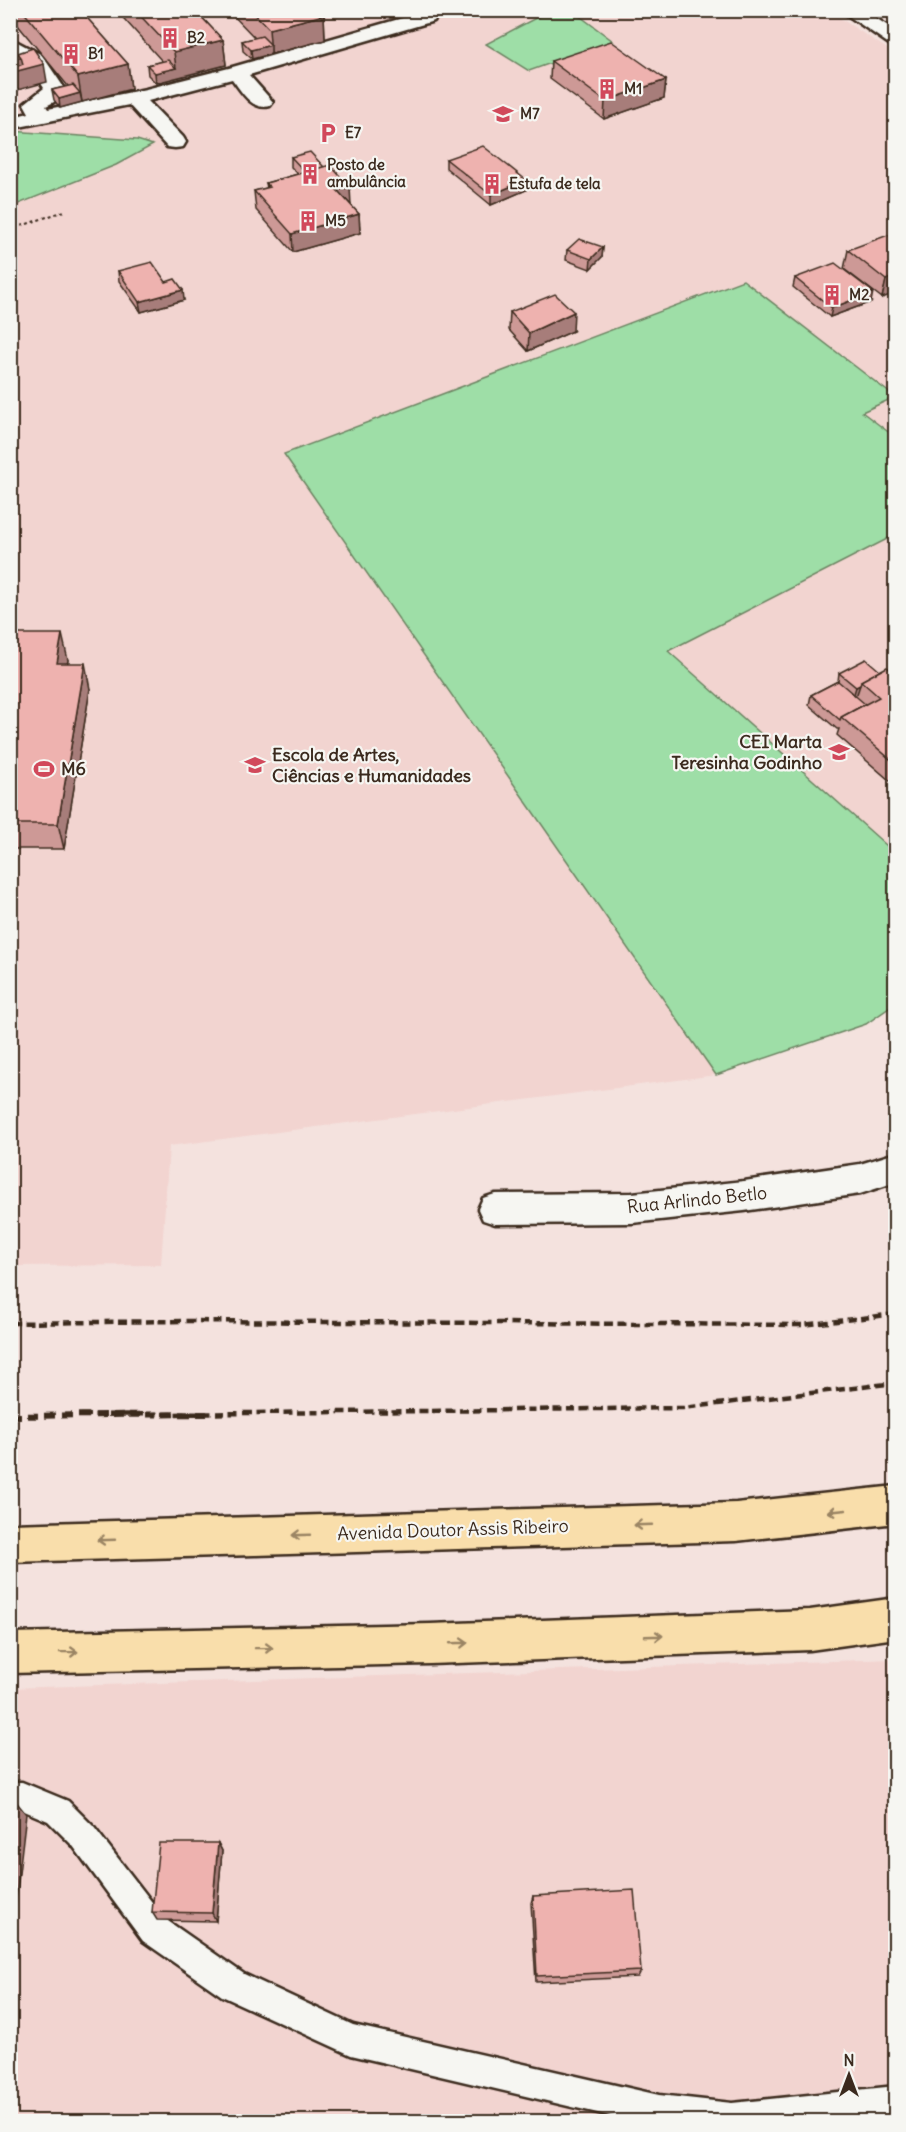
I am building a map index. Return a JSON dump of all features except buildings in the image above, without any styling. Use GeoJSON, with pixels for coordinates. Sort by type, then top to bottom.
{"type":"FeatureCollection","features":[{"type":"Feature","properties":{"kind":"main road","name":"Avenida Doutor Assis Ribeiro"},"geometry":{"type":"LineString","coordinates":[[10,1543],[736,1522],[896,1504]]}},
{"type":"Feature","properties":{"kind":"main road"},"geometry":{"type":"LineString","coordinates":[[10,1653],[430,1644],[810,1630],[896,1618]]}},
{"type":"Feature","properties":{"kind":"street"},"geometry":{"type":"LineString","coordinates":[[19,121],[134,98],[236,72],[427,17],[419,10]]}},
{"type":"Feature","properties":{"kind":"street"},"geometry":{"type":"LineString","coordinates":[[849,10],[896,40]]}},
{"type":"Feature","properties":{"kind":"street"},"geometry":{"type":"LineString","coordinates":[[10,44],[35,58],[55,89],[47,98],[34,104],[42,116]]}},
{"type":"Feature","properties":{"kind":"street"},"geometry":{"type":"LineString","coordinates":[[324,45],[342,65]]}},
{"type":"Feature","properties":{"kind":"street"},"geometry":{"type":"LineString","coordinates":[[236,72],[263,102]]}},
{"type":"Feature","properties":{"kind":"street"},"geometry":{"type":"LineString","coordinates":[[134,98],[176,142]]}},
{"type":"Feature","properties":{"kind":"street","name":"Rua Arlindo Betlo"},"geometry":{"type":"LineString","coordinates":[[495,1209],[632,1208],[860,1179],[896,1167]]}},
{"type":"Feature","properties":{"kind":"lane"},"geometry":{"type":"LineString","coordinates":[[10,1796],[22,1796],[58,1810],[83,1836],[154,1929],[163,1936],[233,1985],[351,2040],[659,2111],[732,2119],[896,2102]]}},
{"type":"Feature","properties":{"kind":"path"},"geometry":{"type":"LineString","coordinates":[[10,230],[64,210]]}},
{"type":"Feature","properties":{"kind":"shaded area","name":"Escola de Artes, Ciências e Humanidades"},"geometry":{"type":"Polygon","coordinates":[[[10,11],[829,11],[895,54],[895,437],[862,412],[894,397],[285,454],[716,1075],[169,1146],[161,1265],[11,1266],[10,11]]]}},
{"type":"Feature","properties":{"kind":"shaded area","name":"CEI Marta Teresinha Godinho"},"geometry":{"type":"Polygon","coordinates":[[[895,535],[895,853],[668,651],[895,535]]]}},
{"type":"Feature","properties":{"kind":"shaded area"},"geometry":{"type":"Polygon","coordinates":[[[895,1659],[895,2121],[11,2121],[10,1688],[895,1659]]]}},
{"type":"Feature","properties":{"kind":"green space"},"geometry":{"type":"Polygon","coordinates":[[[551,10],[573,11],[613,41],[529,71],[486,44],[551,10]]]}},
{"type":"Feature","properties":{"kind":"green space"},"geometry":{"type":"Polygon","coordinates":[[[11,131],[137,140],[153,145],[116,165],[11,207],[11,131]]]}},
{"type":"Feature","properties":{"kind":"green space"},"geometry":{"type":"Polygon","coordinates":[[[743,280],[895,397],[862,412],[895,437],[895,535],[668,651],[895,853],[896,1003],[866,1024],[716,1075],[284,454],[743,280]]]}},
{"type":"Feature","properties":{"kind":"railway"},"geometry":{"type":"LineString","coordinates":[[10,1323],[185,1321],[803,1325],[896,1314]]}},
{"type":"Feature","properties":{"kind":"railway"},"geometry":{"type":"LineString","coordinates":[[81,1415],[683,1408],[896,1383]]}},
{"type":"Feature","properties":{"kind":"railway"},"geometry":{"type":"LineString","coordinates":[[10,1416],[207,1414]]}},
{"type":"Feature","properties":{"kind":"place","name":"B2"},"geometry":{"type":"Point","coordinates":[170,38]}},
{"type":"Feature","properties":{"kind":"place","name":"B1"},"geometry":{"type":"Point","coordinates":[71,54]}},
{"type":"Feature","properties":{"kind":"place","name":"M1"},"geometry":{"type":"Point","coordinates":[607,89]}},
{"type":"Feature","properties":{"kind":"place","name":"M7"},"geometry":{"type":"Point","coordinates":[503,114]}},
{"type":"Feature","properties":{"kind":"place","name":"E7"},"geometry":{"type":"Point","coordinates":[328,133]}},
{"type":"Feature","properties":{"kind":"place","name":"Posto de ambulância"},"geometry":{"type":"Point","coordinates":[310,174]}},
{"type":"Feature","properties":{"kind":"place","name":"Estufa de tela"},"geometry":{"type":"Point","coordinates":[492,184]}},
{"type":"Feature","properties":{"kind":"place","name":"M5"},"geometry":{"type":"Point","coordinates":[308,221]}},
{"type":"Feature","properties":{"kind":"place","name":"M2"},"geometry":{"type":"Point","coordinates":[832,295]}},
{"type":"Feature","properties":{"kind":"place","name":"CEI Marta Teresinha Godinho"},"geometry":{"type":"Point","coordinates":[839,752]}},
{"type":"Feature","properties":{"kind":"place","name":"Escola de Artes, Ciências e Humanidades"},"geometry":{"type":"Point","coordinates":[255,765]}},
{"type":"Feature","properties":{"kind":"place","name":"M6"},"geometry":{"type":"Point","coordinates":[44,769]}}]}
